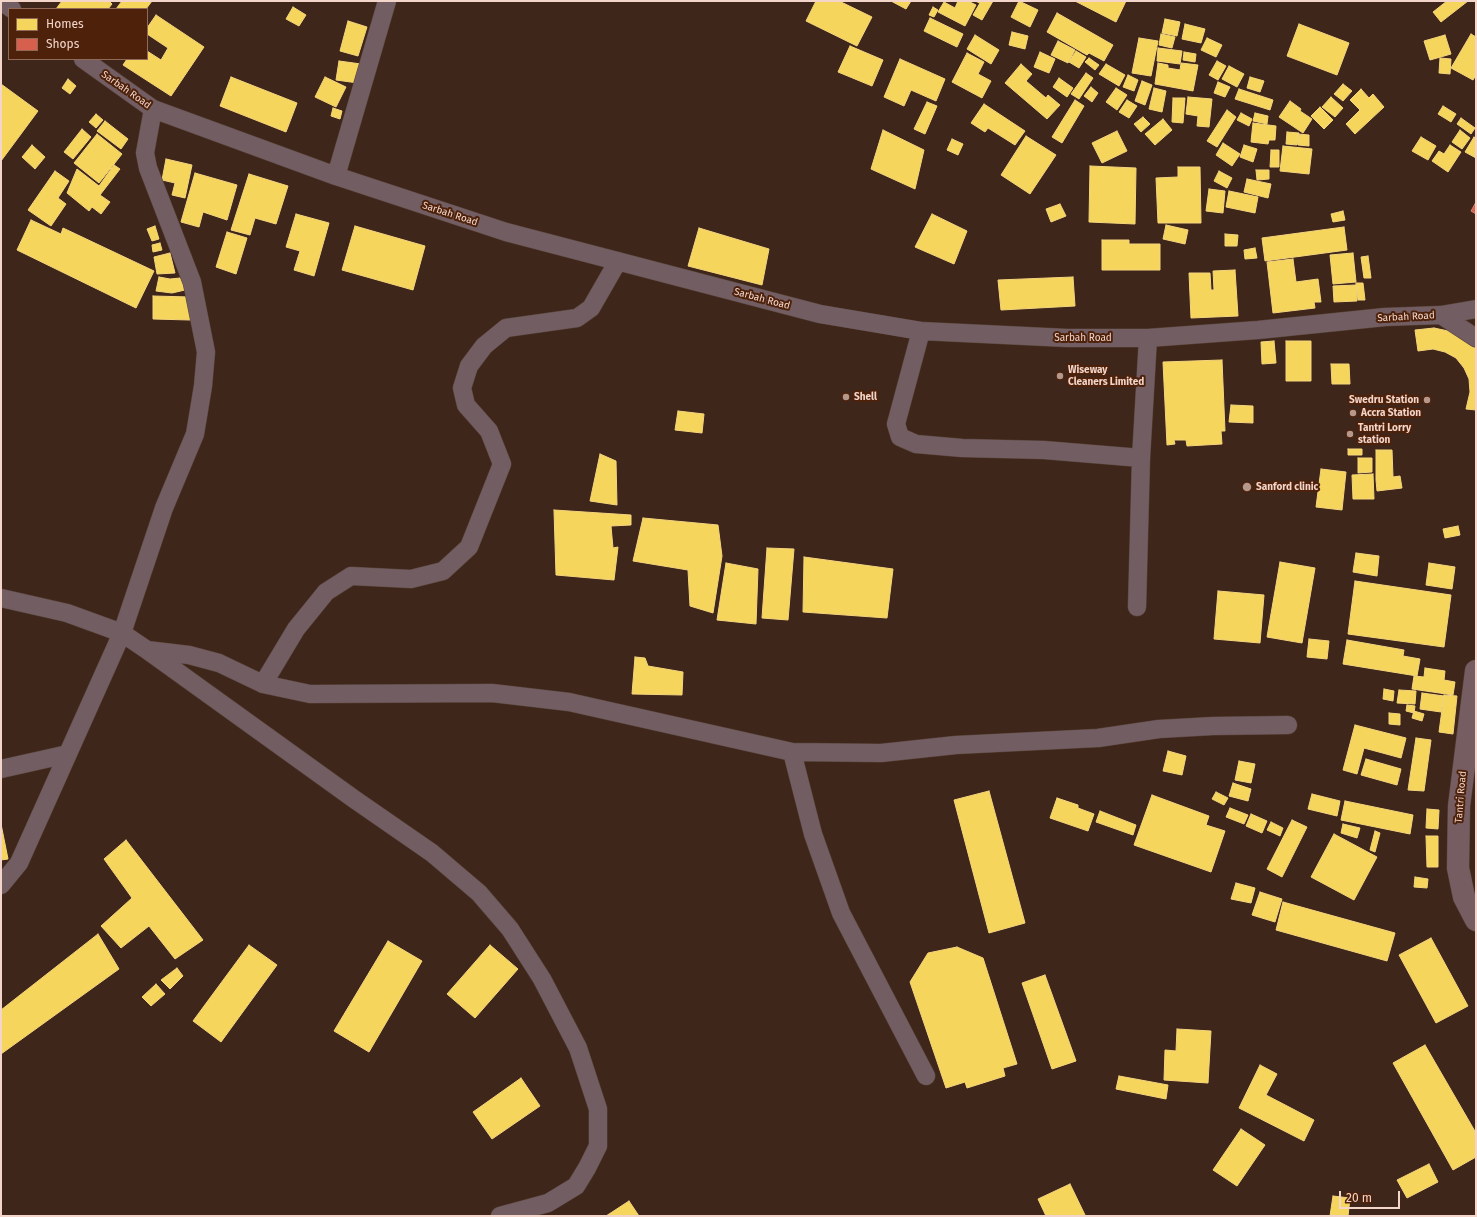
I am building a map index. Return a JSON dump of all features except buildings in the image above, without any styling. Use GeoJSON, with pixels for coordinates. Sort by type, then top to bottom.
{"type":"FeatureCollection","features":[{"type":"Feature","properties":{"kind":"street"},"geometry":{"type":"LineString","coordinates":[[1,1],[11,8]]}},
{"type":"Feature","properties":{"kind":"street"},"geometry":{"type":"LineString","coordinates":[[336,176],[386,1]]}},
{"type":"Feature","properties":{"kind":"street","name":"Sarbah Road"},"geometry":{"type":"LineString","coordinates":[[84,60],[153,109],[336,176],[506,232],[820,314],[921,331],[1067,338],[1148,338],[1258,330],[1385,317],[1441,315],[1476,338]]}},
{"type":"Feature","properties":{"kind":"street"},"geometry":{"type":"LineString","coordinates":[[1,885],[19,862],[122,633],[164,508],[195,434],[203,386],[206,352],[192,282],[148,168],[145,153],[153,109]]}},
{"type":"Feature","properties":{"kind":"street"},"geometry":{"type":"LineString","coordinates":[[263,684],[296,629],[326,592],[351,576],[411,580],[443,571],[469,547],[502,464],[489,431],[466,405],[462,388],[469,366],[484,346],[506,328],[577,318],[591,308],[618,262]]}},
{"type":"Feature","properties":{"kind":"street"},"geometry":{"type":"LineString","coordinates":[[1441,315],[1476,309]]}},
{"type":"Feature","properties":{"kind":"street"},"geometry":{"type":"LineString","coordinates":[[921,331],[896,424],[900,437],[916,444],[962,448],[1044,450],[1141,458]]}},
{"type":"Feature","properties":{"kind":"street"},"geometry":{"type":"LineString","coordinates":[[1137,607],[1141,458],[1148,338]]}},
{"type":"Feature","properties":{"kind":"street"},"geometry":{"type":"LineString","coordinates":[[1,598],[68,613],[122,633],[432,853],[479,893],[510,929],[542,979],[578,1048],[598,1110],[598,1146],[576,1186],[548,1202],[500,1216]]}},
{"type":"Feature","properties":{"kind":"street"},"geometry":{"type":"LineString","coordinates":[[147,650],[189,655],[219,663],[263,684],[310,694],[492,693],[561,702],[792,752],[881,753],[956,745],[1098,738],[1160,729],[1213,726],[1288,726]]}},
{"type":"Feature","properties":{"kind":"street","name":"Tantri Road"},"geometry":{"type":"LineString","coordinates":[[1476,671],[1459,806],[1458,868],[1464,897],[1476,920]]}},
{"type":"Feature","properties":{"kind":"street"},"geometry":{"type":"LineString","coordinates":[[792,752],[813,834],[841,913],[926,1076]]}},
{"type":"Feature","properties":{"kind":"street"},"geometry":{"type":"LineString","coordinates":[[1,769],[68,754]]}},
{"type":"Feature","properties":{"kind":"place","name":"Wiseway Cleaners Limited"},"geometry":{"type":"Point","coordinates":[1060,376]}},
{"type":"Feature","properties":{"kind":"place","name":"Shell"},"geometry":{"type":"Point","coordinates":[846,397]}},
{"type":"Feature","properties":{"kind":"place","name":"Swedru Station"},"geometry":{"type":"Point","coordinates":[1427,400]}},
{"type":"Feature","properties":{"kind":"place","name":"Accra Station"},"geometry":{"type":"Point","coordinates":[1353,413]}},
{"type":"Feature","properties":{"kind":"place","name":"Tantri Lorry station"},"geometry":{"type":"Point","coordinates":[1350,434]}},
{"type":"Feature","properties":{"kind":"place","name":"Sanford clinic"},"geometry":{"type":"Point","coordinates":[1247,487]}}]}
